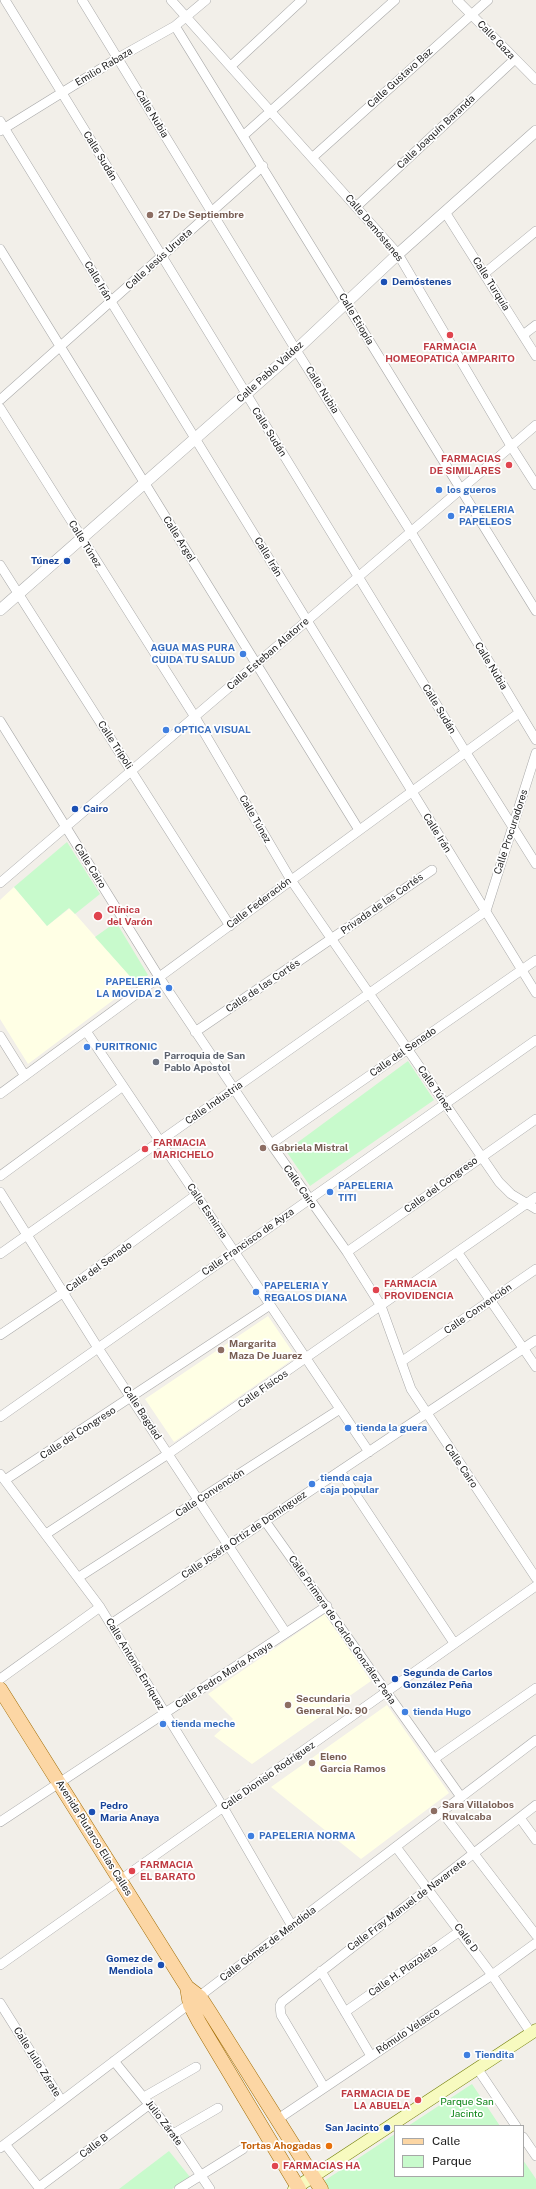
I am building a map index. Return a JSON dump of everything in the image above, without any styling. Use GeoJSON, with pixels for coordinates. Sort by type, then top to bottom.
{"type":"FeatureCollection","features":[{"type":"Feature","properties":{"kind":"main road","name":"Avenida Plutarco Elías Calles"},"geometry":{"type":"LineString","coordinates":[[0,1689],[187,1987],[297,2188]]}},
{"type":"Feature","properties":{"kind":"main road","name":"Avenida Plutarco Elías Calles"},"geometry":{"type":"LineString","coordinates":[[195,2001],[278,2119],[321,2189]]}},
{"type":"Feature","properties":{"kind":"main road"},"geometry":{"type":"LineString","coordinates":[[297,2188],[534,2031]]}},
{"type":"Feature","properties":{"kind":"street","name":"Calle Sudán"},"geometry":{"type":"LineString","coordinates":[[5,0],[161,258],[465,752],[536,864]]}},
{"type":"Feature","properties":{"kind":"street","name":"Calle Nubia"},"geometry":{"type":"LineString","coordinates":[[82,0],[296,350],[411,532],[536,740]]}},
{"type":"Feature","properties":{"kind":"street","name":"Calle Demóstenes"},"geometry":{"type":"LineString","coordinates":[[171,0],[271,110],[398,254],[511,446],[536,485]]}},
{"type":"Feature","properties":{"kind":"street","name":"Emilio Rabaza"},"geometry":{"type":"LineString","coordinates":[[2,127],[175,26],[206,0]]}},
{"type":"Feature","properties":{"kind":"street"},"geometry":{"type":"LineString","coordinates":[[231,66],[302,0]]}},
{"type":"Feature","properties":{"kind":"street"},"geometry":{"type":"LineString","coordinates":[[244,135],[395,0]]}},
{"type":"Feature","properties":{"kind":"street","name":"Calle Gaza"},"geometry":{"type":"LineString","coordinates":[[457,0],[536,80]]}},
{"type":"Feature","properties":{"kind":"street","name":"Calle Gustavo Baz"},"geometry":{"type":"LineString","coordinates":[[313,157],[488,0]]}},
{"type":"Feature","properties":{"kind":"street","name":"Calle Etiopía"},"geometry":{"type":"LineString","coordinates":[[175,26],[244,135],[536,612]]}},
{"type":"Feature","properties":{"kind":"street","name":"Calle Joaquín Baranda"},"geometry":{"type":"LineString","coordinates":[[356,206],[515,59]]}},
{"type":"Feature","properties":{"kind":"street","name":"Calle Irán"},"geometry":{"type":"LineString","coordinates":[[2,127],[536,993]]}},
{"type":"Feature","properties":{"kind":"street","name":"Calle Pablo Valdez"},"geometry":{"type":"LineString","coordinates":[[0,610],[296,350],[398,254],[536,130]]}},
{"type":"Feature","properties":{"kind":"street","name":"Calle Jesús Urueta"},"geometry":{"type":"LineString","coordinates":[[0,400],[263,166]]}},
{"type":"Feature","properties":{"kind":"street","name":"Calle Turquía"},"geometry":{"type":"LineString","coordinates":[[445,212],[536,356]]}},
{"type":"Feature","properties":{"kind":"street"},"geometry":{"type":"LineString","coordinates":[[484,273],[536,231]]}},
{"type":"Feature","properties":{"kind":"street","name":"Calle Argel"},"geometry":{"type":"LineString","coordinates":[[0,249],[358,830]]}},
{"type":"Feature","properties":{"kind":"street"},"geometry":{"type":"LineString","coordinates":[[523,335],[536,325]]}},
{"type":"Feature","properties":{"kind":"street","name":"Calle Túnez"},"geometry":{"type":"LineString","coordinates":[[0,408],[195,717],[290,880],[504,1189],[536,1209]]}},
{"type":"Feature","properties":{"kind":"street","name":"Calle Esteban Alatorre"},"geometry":{"type":"LineString","coordinates":[[0,882],[536,425]]}},
{"type":"Feature","properties":{"kind":"street","name":"Calle Trípoli"},"geometry":{"type":"LineString","coordinates":[[0,565],[230,926]]}},
{"type":"Feature","properties":{"kind":"street","name":"Calle Federación"},"geometry":{"type":"LineString","coordinates":[[0,1094],[519,713]]}},
{"type":"Feature","properties":{"kind":"street","name":"Calle Cairo"},"geometry":{"type":"LineString","coordinates":[[0,721],[158,977],[233,1090],[347,1252],[381,1306],[411,1389],[426,1414],[536,1578]]}},
{"type":"Feature","properties":{"kind":"street","name":"Calle Procuradores"},"geometry":{"type":"LineString","coordinates":[[486,911],[536,753]]}},
{"type":"Feature","properties":{"kind":"street","name":"Privada de las Cortés"},"geometry":{"type":"LineString","coordinates":[[331,939],[432,870]]}},
{"type":"Feature","properties":{"kind":"street","name":"Calle Industria"},"geometry":{"type":"LineString","coordinates":[[0,1254],[486,911]]}},
{"type":"Feature","properties":{"kind":"street","name":"Calle de las Cortés"},"geometry":{"type":"LineString","coordinates":[[195,1032],[331,939]]}},
{"type":"Feature","properties":{"kind":"street","name":"Calle del Senado"},"geometry":{"type":"LineString","coordinates":[[271,1144],[536,960]]}},
{"type":"Feature","properties":{"kind":"street","name":"Calle Esmirna"},"geometry":{"type":"LineString","coordinates":[[86,1031],[369,1452]]}},
{"type":"Feature","properties":{"kind":"street"},"geometry":{"type":"LineString","coordinates":[[0,1036],[25,1076]]}},
{"type":"Feature","properties":{"kind":"street","name":"Calle Francisco de Ayza"},"geometry":{"type":"LineString","coordinates":[[0,1417],[536,1040]]}},
{"type":"Feature","properties":{"kind":"street"},"geometry":{"type":"LineString","coordinates":[[0,1176],[123,1086]]}},
{"type":"Feature","properties":{"kind":"street","name":"Calle del Congreso"},"geometry":{"type":"LineString","coordinates":[[347,1252],[536,1119]]}},
{"type":"Feature","properties":{"kind":"street","name":"Calle Bagdad"},"geometry":{"type":"LineString","coordinates":[[0,1192],[28,1234],[98,1348],[286,1633]]}},
{"type":"Feature","properties":{"kind":"street","name":"Calle del Senado"},"geometry":{"type":"LineString","coordinates":[[0,1335],[64,1292],[196,1195]]}},
{"type":"Feature","properties":{"kind":"street","name":"Calle Físicos"},"geometry":{"type":"LineString","coordinates":[[46,1534],[168,1454],[536,1198]]}},
{"type":"Feature","properties":{"kind":"street"},"geometry":{"type":"LineString","coordinates":[[458,1253],[536,1367]]}},
{"type":"Feature","properties":{"kind":"street","name":"Calle Convención"},"geometry":{"type":"LineString","coordinates":[[401,1362],[536,1269]]}},
{"type":"Feature","properties":{"kind":"street","name":"Calle del Congreso"},"geometry":{"type":"LineString","coordinates":[[2,1477],[131,1398],[270,1305]]}},
{"type":"Feature","properties":{"kind":"street","name":"Calle Joséfa Ortiz de Domínguez"},"geometry":{"type":"LineString","coordinates":[[111,1624],[536,1340]]}},
{"type":"Feature","properties":{"kind":"street","name":"Calle Convención"},"geometry":{"type":"LineString","coordinates":[[79,1577],[340,1409]]}},
{"type":"Feature","properties":{"kind":"street"},"geometry":{"type":"LineString","coordinates":[[340,1471],[454,1643]]}},
{"type":"Feature","properties":{"kind":"street","name":"Calle Antonio Enríquez"},"geometry":{"type":"LineString","coordinates":[[2,1477],[79,1577],[111,1624],[223,1807],[292,1926]]}},
{"type":"Feature","properties":{"kind":"street","name":"Calle Primera de Carlos González Peña"},"geometry":{"type":"LineString","coordinates":[[265,1521],[462,1797]]}},
{"type":"Feature","properties":{"kind":"street","name":"Calle Dionisio Rodríguez"},"geometry":{"type":"LineString","coordinates":[[0,1965],[387,1693],[454,1643],[536,1586]]}},
{"type":"Feature","properties":{"kind":"street","name":"Calle Pedro María Anaya"},"geometry":{"type":"LineString","coordinates":[[0,1822],[327,1606]]}},
{"type":"Feature","properties":{"kind":"street"},"geometry":{"type":"LineString","coordinates":[[0,1679],[100,1607]]}},
{"type":"Feature","properties":{"kind":"street"},"geometry":{"type":"LineString","coordinates":[[434,1759],[536,1688]]}},
{"type":"Feature","properties":{"kind":"street","name":"Calle Gómez de Mendiola"},"geometry":{"type":"LineString","coordinates":[[3,2146],[61,2100],[195,2001],[536,1740]]}},
{"type":"Feature","properties":{"kind":"street","name":"Calle Fray Manuel de Navarrete"},"geometry":{"type":"LineString","coordinates":[[324,2087],[281,2014],[280,2006],[285,1999],[475,1854],[536,1805]]}},
{"type":"Feature","properties":{"kind":"street"},"geometry":{"type":"LineString","coordinates":[[442,1812],[536,1935]]}},
{"type":"Feature","properties":{"kind":"street"},"geometry":{"type":"LineString","coordinates":[[520,1818],[536,1840]]}},
{"type":"Feature","properties":{"kind":"street","name":"Calle D"},"geometry":{"type":"LineString","coordinates":[[396,1847],[429,1889],[534,2031]]}},
{"type":"Feature","properties":{"kind":"street","name":"Calle H. Plazoleta"},"geometry":{"type":"LineString","coordinates":[[345,2012],[460,1931]]}},
{"type":"Feature","properties":{"kind":"street","name":"Rómulo Velasco"},"geometry":{"type":"LineString","coordinates":[[278,2119],[492,1975],[536,1943]]}},
{"type":"Feature","properties":{"kind":"street"},"geometry":{"type":"LineString","coordinates":[[321,1971],[371,2056]]}},
{"type":"Feature","properties":{"kind":"street","name":"Calle Julio Zárate"},"geometry":{"type":"LineString","coordinates":[[0,2003],[61,2100]]}},
{"type":"Feature","properties":{"kind":"street","name":"Julio Zárate"},"geometry":{"type":"LineString","coordinates":[[114,2060],[173,2134],[210,2189]]}},
{"type":"Feature","properties":{"kind":"street","name":"Calle B"},"geometry":{"type":"LineString","coordinates":[[3,2146],[40,2188],[147,2100],[196,2068]]}},
{"type":"Feature","properties":{"kind":"street"},"geometry":{"type":"LineString","coordinates":[[477,2068],[515,2125]]}},
{"type":"Feature","properties":{"kind":"street"},"geometry":{"type":"LineString","coordinates":[[173,2134],[218,2108]]}},
{"type":"Feature","properties":{"kind":"street"},"geometry":{"type":"LineString","coordinates":[[524,2138],[536,2156]]}},
{"type":"Feature","properties":{"kind":"street"},"geometry":{"type":"LineString","coordinates":[[179,2189],[243,2149]]}},
{"type":"Feature","properties":{"kind":"shaded area"},"geometry":{"type":"Polygon","coordinates":[[[14,887],[47,926],[70,908],[136,983],[28,1064],[0,1019],[0,900],[14,887]]]}},
{"type":"Feature","properties":{"kind":"shaded area"},"geometry":{"type":"Polygon","coordinates":[[[268,1316],[296,1357],[174,1442],[145,1399],[268,1316]]]}},
{"type":"Feature","properties":{"kind":"shaded area"},"geometry":{"type":"Polygon","coordinates":[[[325,1614],[371,1681],[252,1764],[214,1736],[233,1719],[208,1694],[325,1614]]]}},
{"type":"Feature","properties":{"kind":"shaded area"},"geometry":{"type":"Polygon","coordinates":[[[387,1705],[449,1793],[361,1859],[271,1787],[387,1705]]]}},
{"type":"Feature","properties":{"kind":"green space"},"geometry":{"type":"Polygon","coordinates":[[[67,842],[100,894],[75,914],[69,908],[47,926],[14,887],[67,842]]]}},
{"type":"Feature","properties":{"kind":"green space"},"geometry":{"type":"Polygon","coordinates":[[[116,922],[148,975],[136,983],[95,937],[116,922]]]}},
{"type":"Feature","properties":{"kind":"green space"},"geometry":{"type":"Polygon","coordinates":[[[408,1061],[434,1100],[310,1186],[286,1151],[408,1061]]]}},
{"type":"Feature","properties":{"kind":"green space","name":"Parque San Jacinto"},"geometry":{"type":"Polygon","coordinates":[[[472,2084],[499,2125],[410,2125],[472,2084]]]}},
{"type":"Feature","properties":{"kind":"green space"},"geometry":{"type":"Polygon","coordinates":[[[394,2135],[394,2177],[524,2177],[524,2161],[536,2179],[536,2189],[328,2189],[324,2181],[394,2135]]]}},
{"type":"Feature","properties":{"kind":"green space"},"geometry":{"type":"Polygon","coordinates":[[[169,2151],[190,2177],[172,2189],[119,2189],[169,2151]]]}},
{"type":"Feature","properties":{"kind":"place","name":"27 De Septiembre"},"geometry":{"type":"Point","coordinates":[150,215]}},
{"type":"Feature","properties":{"kind":"place","name":"Demóstenes"},"geometry":{"type":"Point","coordinates":[384,282]}},
{"type":"Feature","properties":{"kind":"place","name":"FARMACIA HOMEOPATICA AMPARITO"},"geometry":{"type":"Point","coordinates":[450,335]}},
{"type":"Feature","properties":{"kind":"place","name":"FARMACIAS DE SIMILARES"},"geometry":{"type":"Point","coordinates":[509,465]}},
{"type":"Feature","properties":{"kind":"place","name":"los gueros"},"geometry":{"type":"Point","coordinates":[439,490]}},
{"type":"Feature","properties":{"kind":"place","name":"PAPELERIA PAPELEOS"},"geometry":{"type":"Point","coordinates":[451,516]}},
{"type":"Feature","properties":{"kind":"place","name":"Túnez"},"geometry":{"type":"Point","coordinates":[67,561]}},
{"type":"Feature","properties":{"kind":"place","name":"AGUA MAS PURA CUIDA TU SALUD"},"geometry":{"type":"Point","coordinates":[243,654]}},
{"type":"Feature","properties":{"kind":"place","name":"OPTICA VISUAL"},"geometry":{"type":"Point","coordinates":[166,730]}},
{"type":"Feature","properties":{"kind":"place","name":"Cairo"},"geometry":{"type":"Point","coordinates":[75,809]}},
{"type":"Feature","properties":{"kind":"place","name":"Clínica del Varón"},"geometry":{"type":"Point","coordinates":[98,916]}},
{"type":"Feature","properties":{"kind":"place","name":"PAPELERIA LA MOVIDA 2"},"geometry":{"type":"Point","coordinates":[169,988]}},
{"type":"Feature","properties":{"kind":"place","name":"PURITRONIC"},"geometry":{"type":"Point","coordinates":[87,1047]}},
{"type":"Feature","properties":{"kind":"place","name":"Parroquia de San Pablo Apostol"},"geometry":{"type":"Point","coordinates":[156,1062]}},
{"type":"Feature","properties":{"kind":"place","name":"Gabriela Mistral"},"geometry":{"type":"Point","coordinates":[263,1148]}},
{"type":"Feature","properties":{"kind":"place","name":"FARMACIA MARICHELO"},"geometry":{"type":"Point","coordinates":[145,1149]}},
{"type":"Feature","properties":{"kind":"place","name":"PAPELERIA TITI"},"geometry":{"type":"Point","coordinates":[330,1192]}},
{"type":"Feature","properties":{"kind":"place","name":"FARMACIA PROVIDENCIA"},"geometry":{"type":"Point","coordinates":[376,1290]}},
{"type":"Feature","properties":{"kind":"place","name":"PAPELERIA Y REGALOS DIANA"},"geometry":{"type":"Point","coordinates":[256,1292]}},
{"type":"Feature","properties":{"kind":"place","name":"Margarita Maza De Juarez"},"geometry":{"type":"Point","coordinates":[221,1350]}},
{"type":"Feature","properties":{"kind":"place","name":"tienda la guera"},"geometry":{"type":"Point","coordinates":[348,1428]}},
{"type":"Feature","properties":{"kind":"place","name":"tienda caja caja popular"},"geometry":{"type":"Point","coordinates":[312,1484]}},
{"type":"Feature","properties":{"kind":"place","name":"Segunda de Carlos González Peña"},"geometry":{"type":"Point","coordinates":[395,1679]}},
{"type":"Feature","properties":{"kind":"place","name":"Secundaria General No. 90"},"geometry":{"type":"Point","coordinates":[288,1705]}},
{"type":"Feature","properties":{"kind":"place","name":"tienda Hugo"},"geometry":{"type":"Point","coordinates":[405,1712]}},
{"type":"Feature","properties":{"kind":"place","name":"tienda meche"},"geometry":{"type":"Point","coordinates":[163,1724]}},
{"type":"Feature","properties":{"kind":"place","name":"Eleno Garcia Ramos"},"geometry":{"type":"Point","coordinates":[312,1763]}},
{"type":"Feature","properties":{"kind":"place","name":"Sara Villalobos Ruvalcaba"},"geometry":{"type":"Point","coordinates":[434,1811]}},
{"type":"Feature","properties":{"kind":"place","name":"Pedro Maria Anaya"},"geometry":{"type":"Point","coordinates":[92,1812]}},
{"type":"Feature","properties":{"kind":"place","name":"PAPELERIA NORMA"},"geometry":{"type":"Point","coordinates":[251,1836]}},
{"type":"Feature","properties":{"kind":"place","name":"FARMACIA EL BARATO"},"geometry":{"type":"Point","coordinates":[132,1871]}},
{"type":"Feature","properties":{"kind":"place","name":"Gomez de Mendiola"},"geometry":{"type":"Point","coordinates":[161,1965]}},
{"type":"Feature","properties":{"kind":"place","name":"Tiendita"},"geometry":{"type":"Point","coordinates":[467,2055]}},
{"type":"Feature","properties":{"kind":"place","name":"FARMACIA DE LA ABUELA"},"geometry":{"type":"Point","coordinates":[418,2100]}},
{"type":"Feature","properties":{"kind":"place","name":"San Jacinto"},"geometry":{"type":"Point","coordinates":[387,2128]}},
{"type":"Feature","properties":{"kind":"place","name":"Tortas Ahogadas"},"geometry":{"type":"Point","coordinates":[329,2146]}},
{"type":"Feature","properties":{"kind":"place","name":"FARMACIAS HA"},"geometry":{"type":"Point","coordinates":[275,2166]}}]}
